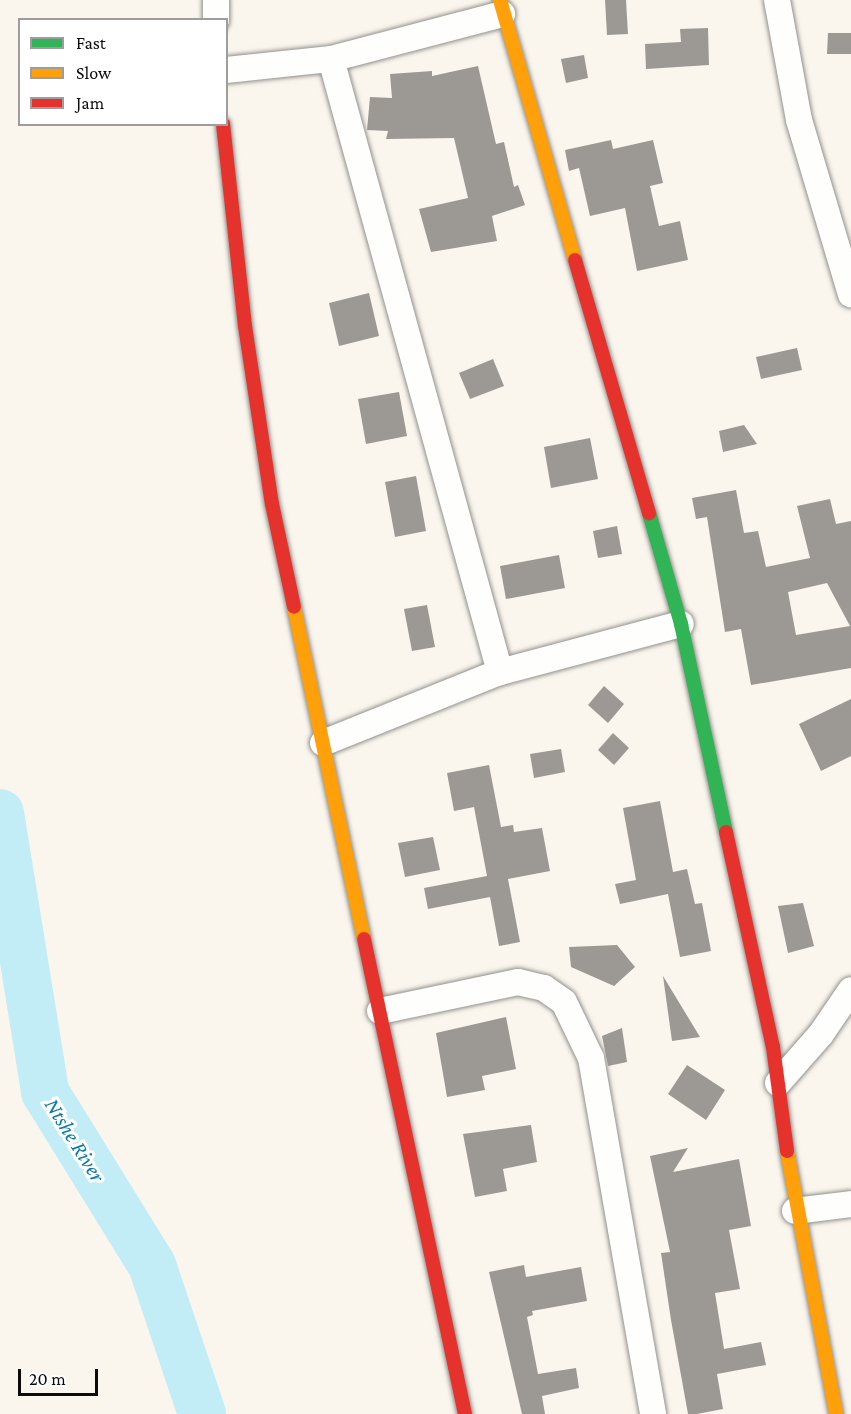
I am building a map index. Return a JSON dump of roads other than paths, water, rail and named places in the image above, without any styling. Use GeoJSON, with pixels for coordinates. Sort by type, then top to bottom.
{"type":"FeatureCollection","features":[{"type":"Feature","properties":{"kind":"street"},"geometry":{"type":"LineString","coordinates":[[216,0],[216,18]]}},
{"type":"Feature","properties":{"kind":"street"},"geometry":{"type":"LineString","coordinates":[[777,0],[799,120],[851,293]]}},
{"type":"Feature","properties":{"kind":"street"},"geometry":{"type":"LineString","coordinates":[[228,69],[331,59],[501,7],[681,624],[778,1083],[795,1211],[836,1414]]}},
{"type":"Feature","properties":{"kind":"street"},"geometry":{"type":"LineString","coordinates":[[331,59],[500,672]]}},
{"type":"Feature","properties":{"kind":"street"},"geometry":{"type":"LineString","coordinates":[[223,126],[245,326],[272,504],[323,743],[354,908],[380,1011],[465,1414]]}},
{"type":"Feature","properties":{"kind":"street"},"geometry":{"type":"LineString","coordinates":[[323,743],[500,672],[681,624]]}},
{"type":"Feature","properties":{"kind":"street"},"geometry":{"type":"LineString","coordinates":[[380,1011],[518,982],[544,988],[564,1002],[591,1058],[652,1414]]}},
{"type":"Feature","properties":{"kind":"street"},"geometry":{"type":"LineString","coordinates":[[778,1083],[822,1034],[851,990]]}},
{"type":"Feature","properties":{"kind":"street"},"geometry":{"type":"LineString","coordinates":[[795,1211],[851,1204]]}},
{"type":"Feature","properties":{"kind":"waterway","name":"Ntshe River"},"geometry":{"type":"LineString","coordinates":[[0,813],[45,1092],[152,1265],[202,1414]]}}]}
